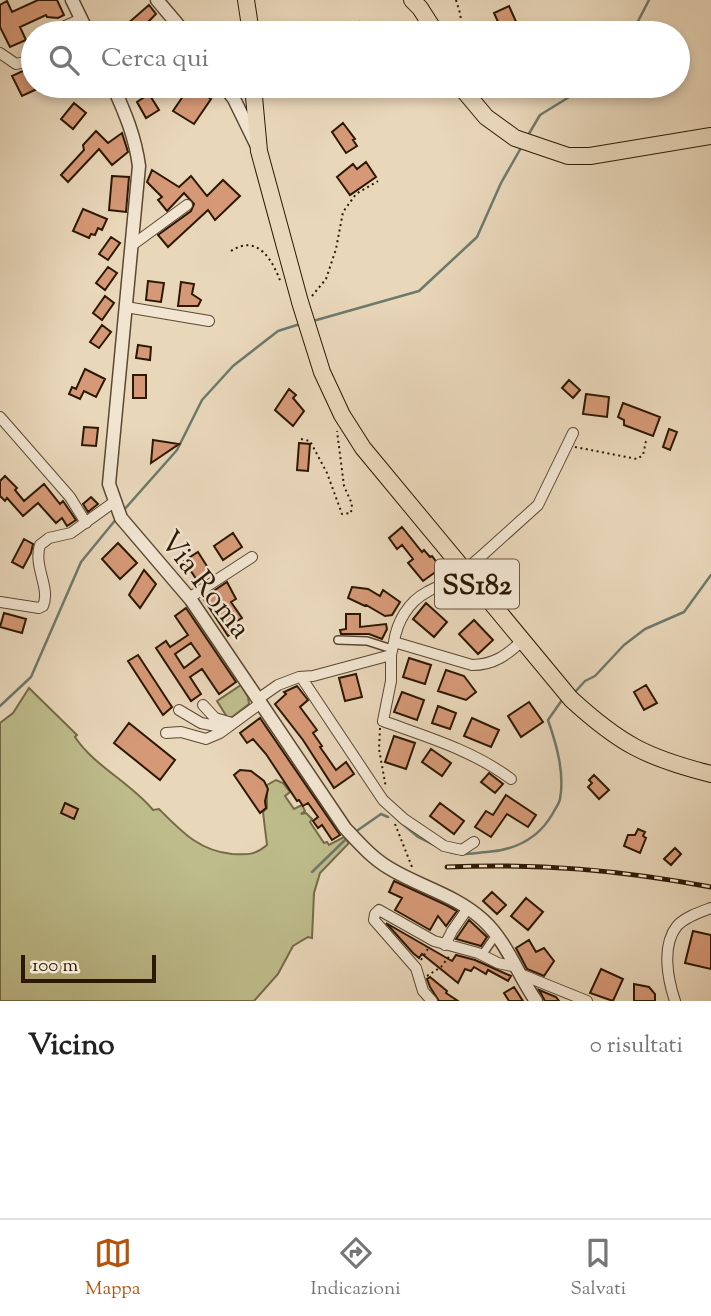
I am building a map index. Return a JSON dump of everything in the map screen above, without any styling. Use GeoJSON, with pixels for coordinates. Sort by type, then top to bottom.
{"type":"FeatureCollection","features":[{"type":"Feature","properties":{"kind":"main road"},"geometry":{"type":"LineString","coordinates":[[246,0],[249,21]]}},
{"type":"Feature","properties":{"kind":"main road"},"geometry":{"type":"LineString","coordinates":[[412,0],[428,21]]}},
{"type":"Feature","properties":{"kind":"main road","name":"SS182"},"geometry":{"type":"LineString","coordinates":[[254,98],[260,151],[321,372],[342,415],[363,448],[571,699],[603,728],[639,752],[674,765],[711,774]]}},
{"type":"Feature","properties":{"kind":"main road"},"geometry":{"type":"LineString","coordinates":[[470,98],[486,117],[515,138],[568,156],[590,156],[711,136]]}},
{"type":"Feature","properties":{"kind":"street"},"geometry":{"type":"LineString","coordinates":[[72,0],[81,19],[76,21]]}},
{"type":"Feature","properties":{"kind":"street"},"geometry":{"type":"LineString","coordinates":[[156,0],[174,21]]}},
{"type":"Feature","properties":{"kind":"street"},"geometry":{"type":"LineString","coordinates":[[0,54],[16,64],[21,63]]}},
{"type":"Feature","properties":{"kind":"street"},"geometry":{"type":"LineString","coordinates":[[0,602],[39,608],[43,606],[45,592],[37,562],[40,545],[49,538],[71,533],[86,523],[118,510],[109,484],[139,166],[129,120],[119,98]]}},
{"type":"Feature","properties":{"kind":"street"},"geometry":{"type":"LineString","coordinates":[[234,99],[255,103]]}},
{"type":"Feature","properties":{"kind":"street"},"geometry":{"type":"LineString","coordinates":[[234,99],[260,151]]}},
{"type":"Feature","properties":{"kind":"street"},"geometry":{"type":"LineString","coordinates":[[131,246],[187,205]]}},
{"type":"Feature","properties":{"kind":"street"},"geometry":{"type":"LineString","coordinates":[[126,307],[209,321]]}},
{"type":"Feature","properties":{"kind":"street"},"geometry":{"type":"LineString","coordinates":[[0,417],[70,497],[86,523]]}},
{"type":"Feature","properties":{"kind":"street"},"geometry":{"type":"LineString","coordinates":[[511,779],[468,752],[383,721],[391,681],[392,648],[399,623],[408,608],[427,592],[452,580],[477,561],[538,505],[573,433]]}},
{"type":"Feature","properties":{"kind":"street","name":"Via Roma"},"geometry":{"type":"LineString","coordinates":[[118,510],[190,598],[345,828],[365,850],[389,868],[468,908],[485,921],[536,1001]]}},
{"type":"Feature","properties":{"kind":"street"},"geometry":{"type":"LineString","coordinates":[[190,598],[252,556]]}},
{"type":"Feature","properties":{"kind":"street"},"geometry":{"type":"LineString","coordinates":[[338,640],[367,641],[480,665],[499,660],[523,640]]}},
{"type":"Feature","properties":{"kind":"street"},"geometry":{"type":"LineString","coordinates":[[166,733],[181,732],[206,739],[229,726],[278,685],[313,676],[392,648]]}},
{"type":"Feature","properties":{"kind":"street"},"geometry":{"type":"LineString","coordinates":[[302,677],[388,805],[444,846],[462,850],[474,842]]}},
{"type":"Feature","properties":{"kind":"street"},"geometry":{"type":"LineString","coordinates":[[203,705],[215,718],[229,726]]}},
{"type":"Feature","properties":{"kind":"street"},"geometry":{"type":"LineString","coordinates":[[180,710],[201,723],[229,726]]}},
{"type":"Feature","properties":{"kind":"street"},"geometry":{"type":"LineString","coordinates":[[445,944],[468,908]]}},
{"type":"Feature","properties":{"kind":"street"},"geometry":{"type":"LineString","coordinates":[[675,1001],[667,976],[670,943],[677,926],[687,918],[711,908]]}},
{"type":"Feature","properties":{"kind":"street"},"geometry":{"type":"LineString","coordinates":[[432,1001],[423,991],[416,968],[374,920],[379,910],[433,941],[482,955],[587,1001]]}},
{"type":"Feature","properties":{"kind":"street"},"geometry":{"type":"LineString","coordinates":[[482,955],[496,935]]}},
{"type":"Feature","properties":{"kind":"path"},"geometry":{"type":"LineString","coordinates":[[456,0],[461,21]]}},
{"type":"Feature","properties":{"kind":"path"},"geometry":{"type":"LineString","coordinates":[[304,316],[313,296],[326,279],[342,212],[356,194],[378,181]]}},
{"type":"Feature","properties":{"kind":"path"},"geometry":{"type":"LineString","coordinates":[[231,251],[244,244],[255,245],[265,253],[284,289]]}},
{"type":"Feature","properties":{"kind":"path"},"geometry":{"type":"LineString","coordinates":[[302,439],[310,441],[318,455],[342,514],[351,513],[353,509],[344,486],[337,430],[337,419],[342,415]]}},
{"type":"Feature","properties":{"kind":"path"},"geometry":{"type":"LineString","coordinates":[[567,446],[636,459],[643,456],[646,441]]}},
{"type":"Feature","properties":{"kind":"path"},"geometry":{"type":"LineString","coordinates":[[383,721],[379,732],[379,749],[388,805],[415,873]]}},
{"type":"Feature","properties":{"kind":"path"},"geometry":{"type":"LineString","coordinates":[[416,968],[433,941]]}},
{"type":"Feature","properties":{"kind":"path"},"geometry":{"type":"LineString","coordinates":[[420,981],[441,967],[452,953],[468,951]]}},
{"type":"Feature","properties":{"kind":"shaded area"},"geometry":{"type":"Polygon","coordinates":[[[241,685],[249,704],[232,717],[227,717],[217,701],[241,685]]]}},
{"type":"Feature","properties":{"kind":"shaded area"},"geometry":{"type":"Polygon","coordinates":[[[29,688],[77,735],[75,737],[92,757],[153,810],[159,809],[183,832],[210,849],[243,854],[255,853],[267,845],[263,812],[267,808],[267,785],[276,780],[283,783],[290,792],[285,796],[294,809],[302,805],[305,811],[301,814],[306,813],[312,819],[310,822],[324,843],[329,845],[344,837],[349,843],[320,873],[314,893],[312,938],[308,937],[293,946],[278,974],[254,1001],[0,1001],[0,723],[13,713],[29,688]]]}},
{"type":"Feature","properties":{"kind":"building"},"geometry":{"type":"Polygon","coordinates":[[[38,0],[57,0],[64,15],[58,18],[46,15],[33,21],[21,21],[21,42],[10,47],[0,27],[0,5],[7,1],[12,12],[38,0]]]}},
{"type":"Feature","properties":{"kind":"building"},"geometry":{"type":"Polygon","coordinates":[[[149,5],[156,14],[149,21],[131,21],[149,5]]]}},
{"type":"Feature","properties":{"kind":"building"},"geometry":{"type":"Polygon","coordinates":[[[509,6],[516,21],[498,21],[494,13],[509,6]]]}},
{"type":"Feature","properties":{"kind":"building"},"geometry":{"type":"Polygon","coordinates":[[[21,72],[21,94],[12,76],[21,72]]]}},
{"type":"Feature","properties":{"kind":"building"},"geometry":{"type":"Polygon","coordinates":[[[143,98],[152,98],[159,110],[146,118],[137,102],[143,98]]]}},
{"type":"Feature","properties":{"kind":"building"},"geometry":{"type":"Polygon","coordinates":[[[182,98],[211,99],[194,124],[173,111],[182,98]]]}},
{"type":"Feature","properties":{"kind":"building"},"geometry":{"type":"Polygon","coordinates":[[[74,103],[86,113],[73,129],[61,119],[74,103]]]}},
{"type":"Feature","properties":{"kind":"building"},"geometry":{"type":"Polygon","coordinates":[[[343,123],[357,146],[346,153],[332,132],[343,123]]]}},
{"type":"Feature","properties":{"kind":"building"},"geometry":{"type":"Polygon","coordinates":[[[96,131],[108,143],[122,133],[128,152],[112,165],[99,149],[68,182],[61,175],[84,150],[83,145],[96,131]]]}},
{"type":"Feature","properties":{"kind":"building"},"geometry":{"type":"Polygon","coordinates":[[[366,162],[376,177],[350,195],[337,177],[353,164],[357,169],[366,162]]]}},
{"type":"Feature","properties":{"kind":"building"},"geometry":{"type":"Polygon","coordinates":[[[152,170],[179,187],[191,176],[207,196],[223,180],[240,196],[215,220],[208,210],[168,247],[158,235],[191,211],[194,204],[184,193],[167,211],[158,200],[162,197],[147,182],[152,170]]]}},
{"type":"Feature","properties":{"kind":"building"},"geometry":{"type":"Polygon","coordinates":[[[112,176],[129,177],[126,212],[109,210],[112,176]]]}},
{"type":"Feature","properties":{"kind":"building"},"geometry":{"type":"Polygon","coordinates":[[[83,209],[107,219],[102,230],[98,228],[95,235],[91,234],[89,238],[73,231],[83,209]]]}},
{"type":"Feature","properties":{"kind":"building"},"geometry":{"type":"Polygon","coordinates":[[[111,237],[120,243],[108,260],[99,254],[111,237]]]}},
{"type":"Feature","properties":{"kind":"building"},"geometry":{"type":"Polygon","coordinates":[[[108,267],[117,273],[105,290],[96,283],[108,267]]]}},
{"type":"Feature","properties":{"kind":"building"},"geometry":{"type":"Polygon","coordinates":[[[148,281],[164,283],[161,302],[146,300],[148,281]]]}},
{"type":"Feature","properties":{"kind":"building"},"geometry":{"type":"Polygon","coordinates":[[[181,282],[194,284],[192,294],[201,300],[198,306],[178,306],[181,282]]]}},
{"type":"Feature","properties":{"kind":"building"},"geometry":{"type":"Polygon","coordinates":[[[105,296],[114,303],[102,320],[93,313],[105,296]]]}},
{"type":"Feature","properties":{"kind":"building"},"geometry":{"type":"Polygon","coordinates":[[[102,325],[111,332],[99,348],[90,342],[102,325]]]}},
{"type":"Feature","properties":{"kind":"building"},"geometry":{"type":"Polygon","coordinates":[[[138,345],[151,347],[150,360],[136,358],[138,345]]]}},
{"type":"Feature","properties":{"kind":"building"},"geometry":{"type":"Polygon","coordinates":[[[85,369],[105,379],[96,397],[84,391],[80,399],[69,394],[72,387],[76,389],[85,369]]]}},
{"type":"Feature","properties":{"kind":"building"},"geometry":{"type":"Polygon","coordinates":[[[133,375],[146,375],[146,398],[133,398],[133,375]]]}},
{"type":"Feature","properties":{"kind":"building"},"geometry":{"type":"Polygon","coordinates":[[[569,380],[580,390],[573,398],[562,388],[569,380]]]}},
{"type":"Feature","properties":{"kind":"building"},"geometry":{"type":"Polygon","coordinates":[[[289,389],[296,395],[293,398],[304,411],[293,426],[275,410],[289,389]]]}},
{"type":"Feature","properties":{"kind":"building"},"geometry":{"type":"Polygon","coordinates":[[[586,394],[609,397],[607,417],[583,414],[586,394]]]}},
{"type":"Feature","properties":{"kind":"building"},"geometry":{"type":"Polygon","coordinates":[[[623,403],[660,417],[653,436],[624,425],[624,420],[618,417],[623,403]]]}},
{"type":"Feature","properties":{"kind":"building"},"geometry":{"type":"Polygon","coordinates":[[[84,427],[98,428],[96,446],[82,445],[84,427]]]}},
{"type":"Feature","properties":{"kind":"building"},"geometry":{"type":"Polygon","coordinates":[[[669,429],[677,432],[670,450],[663,447],[669,429]]]}},
{"type":"Feature","properties":{"kind":"building"},"geometry":{"type":"Polygon","coordinates":[[[153,440],[179,444],[151,463],[153,440]]]}},
{"type":"Feature","properties":{"kind":"building"},"geometry":{"type":"Polygon","coordinates":[[[299,443],[310,444],[308,471],[297,470],[299,443]]]}},
{"type":"Feature","properties":{"kind":"building"},"geometry":{"type":"Polygon","coordinates":[[[5,476],[17,488],[15,490],[24,501],[44,484],[60,504],[63,501],[76,520],[67,526],[62,518],[56,523],[38,503],[23,516],[7,498],[5,501],[0,496],[0,481],[5,476]]]}},
{"type":"Feature","properties":{"kind":"building"},"geometry":{"type":"Polygon","coordinates":[[[91,497],[98,504],[88,512],[83,504],[91,497]]]}},
{"type":"Feature","properties":{"kind":"building"},"geometry":{"type":"Polygon","coordinates":[[[402,527],[422,552],[424,550],[432,556],[441,568],[423,581],[408,563],[413,559],[402,545],[397,549],[389,538],[402,527]]]}},
{"type":"Feature","properties":{"kind":"building"},"geometry":{"type":"Polygon","coordinates":[[[233,533],[242,547],[223,560],[214,546],[233,533]]]}},
{"type":"Feature","properties":{"kind":"building"},"geometry":{"type":"Polygon","coordinates":[[[24,539],[33,544],[23,568],[12,562],[24,539]]]}},
{"type":"Feature","properties":{"kind":"building"},"geometry":{"type":"Polygon","coordinates":[[[118,543],[137,563],[120,579],[102,559],[118,543]]]}},
{"type":"Feature","properties":{"kind":"building"},"geometry":{"type":"Polygon","coordinates":[[[198,552],[210,571],[197,580],[184,561],[198,552]]]}},
{"type":"Feature","properties":{"kind":"building"},"geometry":{"type":"Polygon","coordinates":[[[144,570],[156,584],[140,608],[129,595],[144,570]]]}},
{"type":"Feature","properties":{"kind":"building"},"geometry":{"type":"Polygon","coordinates":[[[227,582],[236,599],[231,602],[242,618],[232,624],[236,631],[228,636],[203,598],[227,582]]]}},
{"type":"Feature","properties":{"kind":"building"},"geometry":{"type":"Polygon","coordinates":[[[352,587],[368,589],[380,596],[383,590],[400,602],[392,615],[385,616],[348,598],[352,587]]]}},
{"type":"Feature","properties":{"kind":"building"},"geometry":{"type":"Polygon","coordinates":[[[426,603],[447,622],[434,637],[413,619],[426,603]]]}},
{"type":"Feature","properties":{"kind":"building"},"geometry":{"type":"Polygon","coordinates":[[[186,608],[236,682],[219,694],[202,669],[190,677],[201,694],[191,701],[156,648],[166,641],[170,647],[188,635],[175,616],[186,608]],[[191,643],[175,654],[184,668],[200,656],[191,643]]]}},
{"type":"Feature","properties":{"kind":"building"},"geometry":{"type":"Polygon","coordinates":[[[4,613],[26,619],[22,633],[0,627],[4,613]]]}},
{"type":"Feature","properties":{"kind":"building"},"geometry":{"type":"Polygon","coordinates":[[[346,614],[360,614],[360,627],[386,624],[387,629],[382,639],[369,634],[341,634],[340,630],[346,629],[346,614]]]}},
{"type":"Feature","properties":{"kind":"building"},"geometry":{"type":"Polygon","coordinates":[[[474,620],[493,640],[478,654],[459,634],[474,620]]]}},
{"type":"Feature","properties":{"kind":"building"},"geometry":{"type":"Polygon","coordinates":[[[138,655],[172,707],[163,715],[128,661],[138,655]]]}},
{"type":"Feature","properties":{"kind":"building"},"geometry":{"type":"Polygon","coordinates":[[[409,658],[431,665],[425,684],[403,677],[409,658]]]}},
{"type":"Feature","properties":{"kind":"building"},"geometry":{"type":"Polygon","coordinates":[[[446,670],[464,676],[476,692],[466,700],[438,691],[446,670]]]}},
{"type":"Feature","properties":{"kind":"building"},"geometry":{"type":"Polygon","coordinates":[[[356,674],[362,697],[345,701],[339,678],[356,674]]]}},
{"type":"Feature","properties":{"kind":"building"},"geometry":{"type":"Polygon","coordinates":[[[646,685],[657,703],[644,710],[634,692],[646,685]]]}},
{"type":"Feature","properties":{"kind":"building"},"geometry":{"type":"Polygon","coordinates":[[[297,686],[308,700],[300,707],[317,730],[313,733],[322,746],[320,747],[336,770],[346,762],[354,774],[334,788],[303,740],[275,704],[286,694],[284,692],[297,686]]]}},
{"type":"Feature","properties":{"kind":"building"},"geometry":{"type":"Polygon","coordinates":[[[402,692],[424,700],[417,720],[394,712],[402,692]]]}},
{"type":"Feature","properties":{"kind":"building"},"geometry":{"type":"Polygon","coordinates":[[[529,702],[543,722],[521,737],[508,716],[529,702]]]}},
{"type":"Feature","properties":{"kind":"building"},"geometry":{"type":"Polygon","coordinates":[[[438,706],[456,713],[450,729],[432,723],[438,706]]]}},
{"type":"Feature","properties":{"kind":"building"},"geometry":{"type":"Polygon","coordinates":[[[260,718],[340,835],[332,840],[322,825],[318,828],[313,821],[318,817],[308,803],[303,806],[297,801],[266,754],[253,739],[247,743],[240,733],[260,718]]]}},
{"type":"Feature","properties":{"kind":"building"},"geometry":{"type":"Polygon","coordinates":[[[472,718],[499,730],[491,747],[464,736],[472,718]]]}},
{"type":"Feature","properties":{"kind":"building"},"geometry":{"type":"Polygon","coordinates":[[[129,723],[175,760],[160,780],[114,743],[129,723]]]}},
{"type":"Feature","properties":{"kind":"building"},"geometry":{"type":"Polygon","coordinates":[[[394,736],[415,743],[406,769],[385,762],[394,736]]]}},
{"type":"Feature","properties":{"kind":"building"},"geometry":{"type":"Polygon","coordinates":[[[431,749],[451,763],[442,776],[422,762],[431,749]]]}},
{"type":"Feature","properties":{"kind":"building"},"geometry":{"type":"Polygon","coordinates":[[[240,770],[251,771],[264,781],[268,789],[266,808],[260,813],[234,775],[240,770]]]}},
{"type":"Feature","properties":{"kind":"building"},"geometry":{"type":"Polygon","coordinates":[[[489,773],[503,784],[495,793],[481,782],[489,773]]]}},
{"type":"Feature","properties":{"kind":"building"},"geometry":{"type":"Polygon","coordinates":[[[594,775],[609,790],[599,799],[588,787],[592,783],[589,780],[594,775]]]}},
{"type":"Feature","properties":{"kind":"building"},"geometry":{"type":"Polygon","coordinates":[[[506,795],[536,815],[528,827],[507,814],[491,837],[475,827],[486,811],[493,815],[506,795]]]}},
{"type":"Feature","properties":{"kind":"building"},"geometry":{"type":"Polygon","coordinates":[[[65,803],[78,809],[74,819],[61,813],[65,803]]]}},
{"type":"Feature","properties":{"kind":"building"},"geometry":{"type":"Polygon","coordinates":[[[440,803],[464,821],[454,834],[430,816],[440,803]]]}},
{"type":"Feature","properties":{"kind":"building"},"geometry":{"type":"Polygon","coordinates":[[[638,829],[645,832],[643,836],[646,838],[640,853],[624,846],[628,835],[635,835],[638,829]]]}},
{"type":"Feature","properties":{"kind":"building"},"geometry":{"type":"Polygon","coordinates":[[[675,848],[681,854],[671,865],[664,859],[675,848]]]}},
{"type":"Feature","properties":{"kind":"building"},"geometry":{"type":"Polygon","coordinates":[[[394,881],[457,911],[446,926],[438,916],[430,930],[395,910],[402,898],[389,892],[394,881]]]}},
{"type":"Feature","properties":{"kind":"building"},"geometry":{"type":"Polygon","coordinates":[[[492,892],[506,905],[497,914],[483,901],[492,892]]]}},
{"type":"Feature","properties":{"kind":"building"},"geometry":{"type":"Polygon","coordinates":[[[526,898],[543,912],[528,930],[511,916],[526,898]]]}},
{"type":"Feature","properties":{"kind":"building"},"geometry":{"type":"Polygon","coordinates":[[[469,920],[487,937],[481,946],[456,939],[469,920]]]}},
{"type":"Feature","properties":{"kind":"building"},"geometry":{"type":"Polygon","coordinates":[[[386,923],[452,961],[456,955],[475,960],[511,976],[508,981],[488,970],[486,974],[474,967],[471,971],[465,969],[458,983],[422,954],[419,958],[413,953],[386,923]]]}},
{"type":"Feature","properties":{"kind":"building"},"geometry":{"type":"Polygon","coordinates":[[[693,931],[711,935],[711,969],[685,963],[693,931]]]}},
{"type":"Feature","properties":{"kind":"building"},"geometry":{"type":"Polygon","coordinates":[[[529,940],[536,952],[544,948],[554,961],[544,976],[527,969],[516,948],[529,940]]]}},
{"type":"Feature","properties":{"kind":"building"},"geometry":{"type":"Polygon","coordinates":[[[601,969],[623,979],[613,1001],[590,993],[601,969]]]}},
{"type":"Feature","properties":{"kind":"building"},"geometry":{"type":"Polygon","coordinates":[[[430,977],[458,1001],[439,1001],[427,979],[430,977]]]}},
{"type":"Feature","properties":{"kind":"building"},"geometry":{"type":"Polygon","coordinates":[[[634,984],[649,987],[655,994],[655,1001],[634,1001],[634,984]]]}},
{"type":"Feature","properties":{"kind":"building"},"geometry":{"type":"Polygon","coordinates":[[[514,987],[523,1001],[509,1001],[504,993],[514,987]]]}},
{"type":"Feature","properties":{"kind":"building"},"geometry":{"type":"Polygon","coordinates":[[[539,990],[556,997],[559,1001],[545,1001],[539,990]]]}},
{"type":"Feature","properties":{"kind":"waterway"},"geometry":{"type":"LineString","coordinates":[[638,21],[649,0]]}},
{"type":"Feature","properties":{"kind":"waterway"},"geometry":{"type":"LineString","coordinates":[[527,137],[540,115],[568,98]]}},
{"type":"Feature","properties":{"kind":"waterway"},"geometry":{"type":"LineString","coordinates":[[313,321],[419,291],[477,237],[501,183],[522,146]]}},
{"type":"Feature","properties":{"kind":"waterway"},"geometry":{"type":"LineString","coordinates":[[123,511],[177,450],[202,400],[233,366],[278,331],[300,324]]}},
{"type":"Feature","properties":{"kind":"waterway"},"geometry":{"type":"LineString","coordinates":[[0,706],[31,677],[81,562],[117,518]]}},
{"type":"Feature","properties":{"kind":"waterway"},"geometry":{"type":"LineString","coordinates":[[575,692],[585,681],[595,676],[624,645],[645,629],[684,612],[711,575]]}},
{"type":"Feature","properties":{"kind":"waterway"},"geometry":{"type":"LineString","coordinates":[[445,850],[465,854],[507,849],[533,836],[547,822],[559,801],[561,789],[561,769],[548,720],[562,700]]}},
{"type":"Feature","properties":{"kind":"waterway"},"geometry":{"type":"LineString","coordinates":[[358,830],[381,814],[388,817]]}},
{"type":"Feature","properties":{"kind":"waterway"},"geometry":{"type":"LineString","coordinates":[[398,820],[418,837],[436,846]]}},
{"type":"Feature","properties":{"kind":"waterway"},"geometry":{"type":"LineString","coordinates":[[312,872],[345,840]]}},
{"type":"Feature","properties":{"kind":"railway"},"geometry":{"type":"LineString","coordinates":[[447,867],[579,869],[711,887]]}}]}
